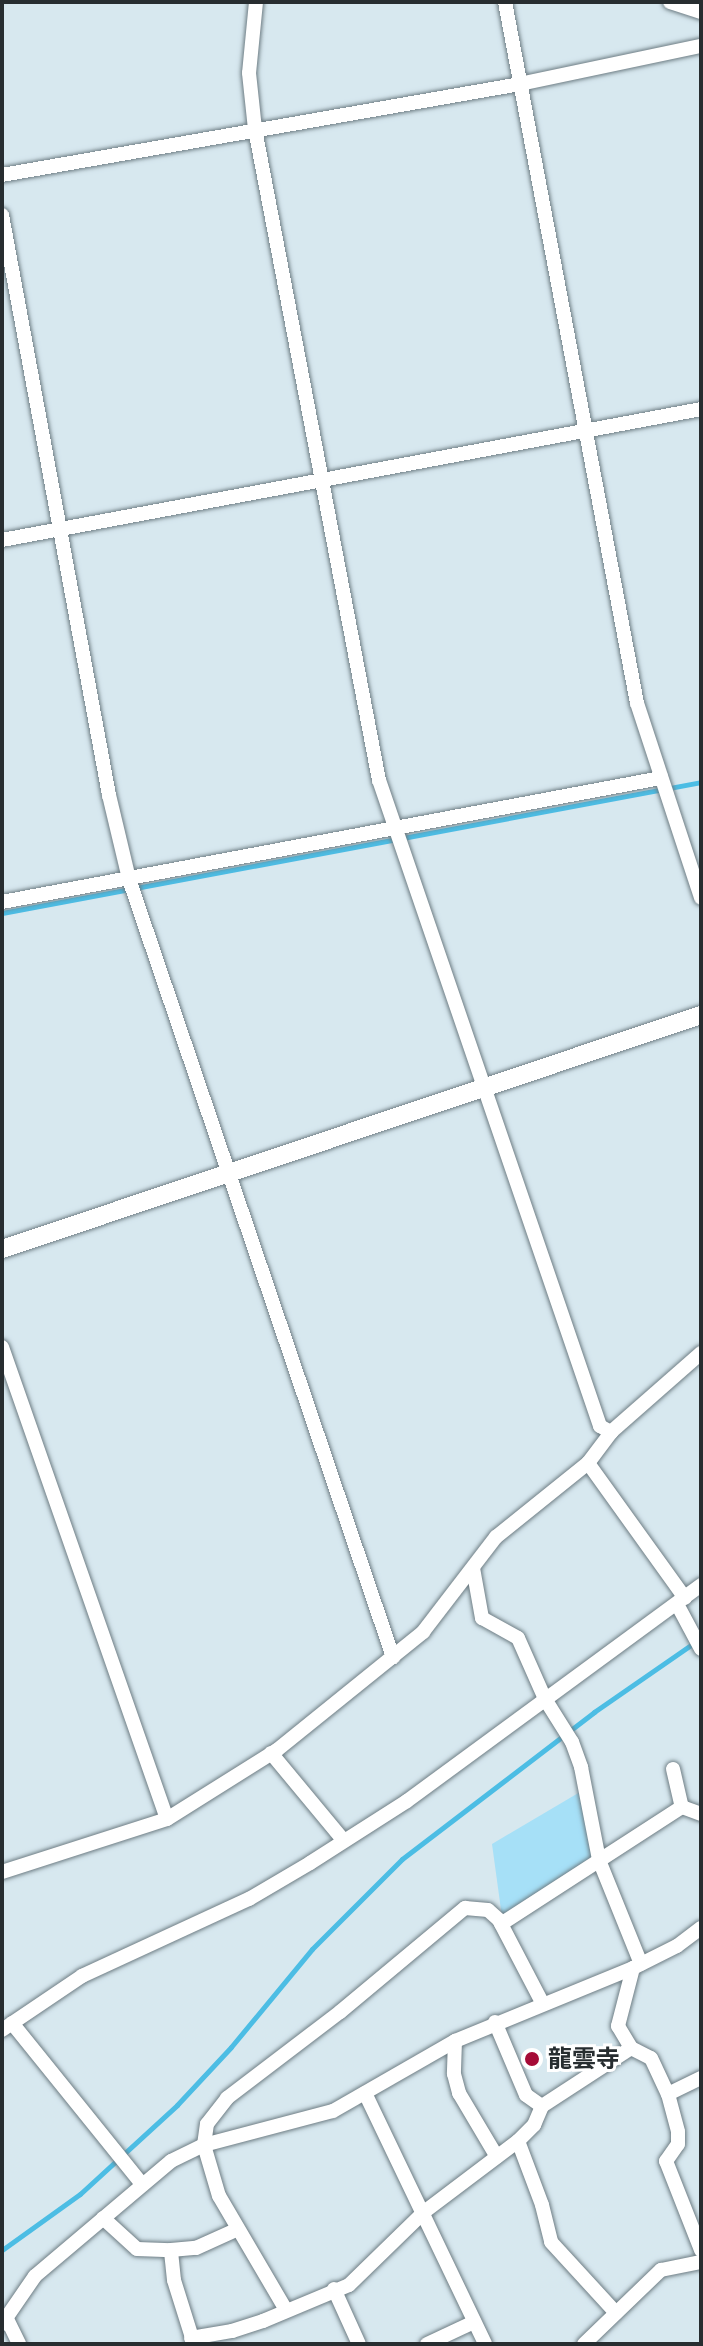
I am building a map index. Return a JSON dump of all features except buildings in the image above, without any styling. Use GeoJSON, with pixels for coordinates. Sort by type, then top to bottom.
{"type":"FeatureCollection","features":[{"type":"Feature","properties":{"kind":"street"},"geometry":{"type":"LineString","coordinates":[[256,2],[249,73],[255,129],[376,766],[482,1088],[600,1426],[611,1432]]}},
{"type":"Feature","properties":{"kind":"street"},"geometry":{"type":"LineString","coordinates":[[505,2],[637,703],[701,898]]}},
{"type":"Feature","properties":{"kind":"street"},"geometry":{"type":"LineString","coordinates":[[670,2],[701,12]]}},
{"type":"Feature","properties":{"kind":"street"},"geometry":{"type":"LineString","coordinates":[[2,175],[520,84],[701,46]]}},
{"type":"Feature","properties":{"kind":"street"},"geometry":{"type":"LineString","coordinates":[[2,215],[109,795],[129,879],[393,1657]]}},
{"type":"Feature","properties":{"kind":"street"},"geometry":{"type":"LineString","coordinates":[[2,540],[701,409]]}},
{"type":"Feature","properties":{"kind":"street"},"geometry":{"type":"LineString","coordinates":[[2,902],[661,778]]}},
{"type":"Feature","properties":{"kind":"street"},"geometry":{"type":"LineString","coordinates":[[2,1249],[701,1015]]}},
{"type":"Feature","properties":{"kind":"street"},"geometry":{"type":"LineString","coordinates":[[2,1347],[167,1819]]}},
{"type":"Feature","properties":{"kind":"street"},"geometry":{"type":"LineString","coordinates":[[2,1872],[167,1819],[271,1753],[423,1632],[496,1537],[588,1463],[611,1432],[701,1353]]}},
{"type":"Feature","properties":{"kind":"street"},"geometry":{"type":"LineString","coordinates":[[588,1463],[681,1601],[701,1649]]}},
{"type":"Feature","properties":{"kind":"street"},"geometry":{"type":"LineString","coordinates":[[473,1568],[482,1618],[518,1638],[545,1699],[572,1742],[581,1767],[599,1860],[637,1966],[618,2026],[631,2048],[651,2058],[668,2094],[678,2144],[666,2161],[701,2250]]}},
{"type":"Feature","properties":{"kind":"street"},"geometry":{"type":"LineString","coordinates":[[142,2184],[7,2026],[82,1976],[249,1899],[407,1801],[701,1585]]}},
{"type":"Feature","properties":{"kind":"street"},"geometry":{"type":"LineString","coordinates":[[271,1753],[344,1841]]}},
{"type":"Feature","properties":{"kind":"street"},"geometry":{"type":"LineString","coordinates":[[673,1769],[682,1807]]}},
{"type":"Feature","properties":{"kind":"street"},"geometry":{"type":"LineString","coordinates":[[501,1924],[682,1807]]}},
{"type":"Feature","properties":{"kind":"street"},"geometry":{"type":"LineString","coordinates":[[682,1807],[701,1814]]}},
{"type":"Feature","properties":{"kind":"street"},"geometry":{"type":"LineString","coordinates":[[286,2310],[236,2230],[219,2196],[204,2145],[207,2124],[227,2098],[340,2012],[465,1908],[488,1910],[501,1924],[543,2004]]}},
{"type":"Feature","properties":{"kind":"street"},"geometry":{"type":"LineString","coordinates":[[19,2344],[4,2322],[35,2276],[171,2161],[204,2145],[333,2111],[455,2041],[637,1966],[677,1946],[701,1928]]}},
{"type":"Feature","properties":{"kind":"street"},"geometry":{"type":"LineString","coordinates":[[495,2022],[526,2095],[542,2106]]}},
{"type":"Feature","properties":{"kind":"street"},"geometry":{"type":"LineString","coordinates":[[455,2041],[454,2074],[459,2093],[497,2157]]}},
{"type":"Feature","properties":{"kind":"street"},"geometry":{"type":"LineString","coordinates":[[171,2250],[174,2280],[192,2341],[232,2331],[349,2285],[424,2212],[518,2141],[534,2125],[542,2106],[631,2048]]}},
{"type":"Feature","properties":{"kind":"street"},"geometry":{"type":"LineString","coordinates":[[668,2094],[701,2078]]}},
{"type":"Feature","properties":{"kind":"street"},"geometry":{"type":"LineString","coordinates":[[365,2093],[485,2344]]}},
{"type":"Feature","properties":{"kind":"street"},"geometry":{"type":"LineString","coordinates":[[518,2141],[542,2205],[551,2242],[616,2313]]}},
{"type":"Feature","properties":{"kind":"street"},"geometry":{"type":"LineString","coordinates":[[103,2218],[137,2249],[196,2248],[236,2230]]}},
{"type":"Feature","properties":{"kind":"street"},"geometry":{"type":"LineString","coordinates":[[584,2344],[661,2270],[701,2262]]}},
{"type":"Feature","properties":{"kind":"street"},"geometry":{"type":"LineString","coordinates":[[334,2289],[359,2344]]}},
{"type":"Feature","properties":{"kind":"street"},"geometry":{"type":"LineString","coordinates":[[427,2344],[474,2322]]}},
{"type":"Feature","properties":{"kind":"shaded area"},"geometry":{"type":"Polygon","coordinates":[[[580,1792],[594,1858],[502,1917],[492,1844],[580,1792]]]}},
{"type":"Feature","properties":{"kind":"waterway"},"geometry":{"type":"LineString","coordinates":[[2,913],[701,782]]}},
{"type":"Feature","properties":{"kind":"waterway"},"geometry":{"type":"LineString","coordinates":[[2,2250],[80,2194],[177,2105],[231,2047],[312,1949],[402,1859],[594,1712],[695,1642]]}},
{"type":"Feature","properties":{"kind":"place","name":"龍雲寺"},"geometry":{"type":"Point","coordinates":[532,2059]}}]}
